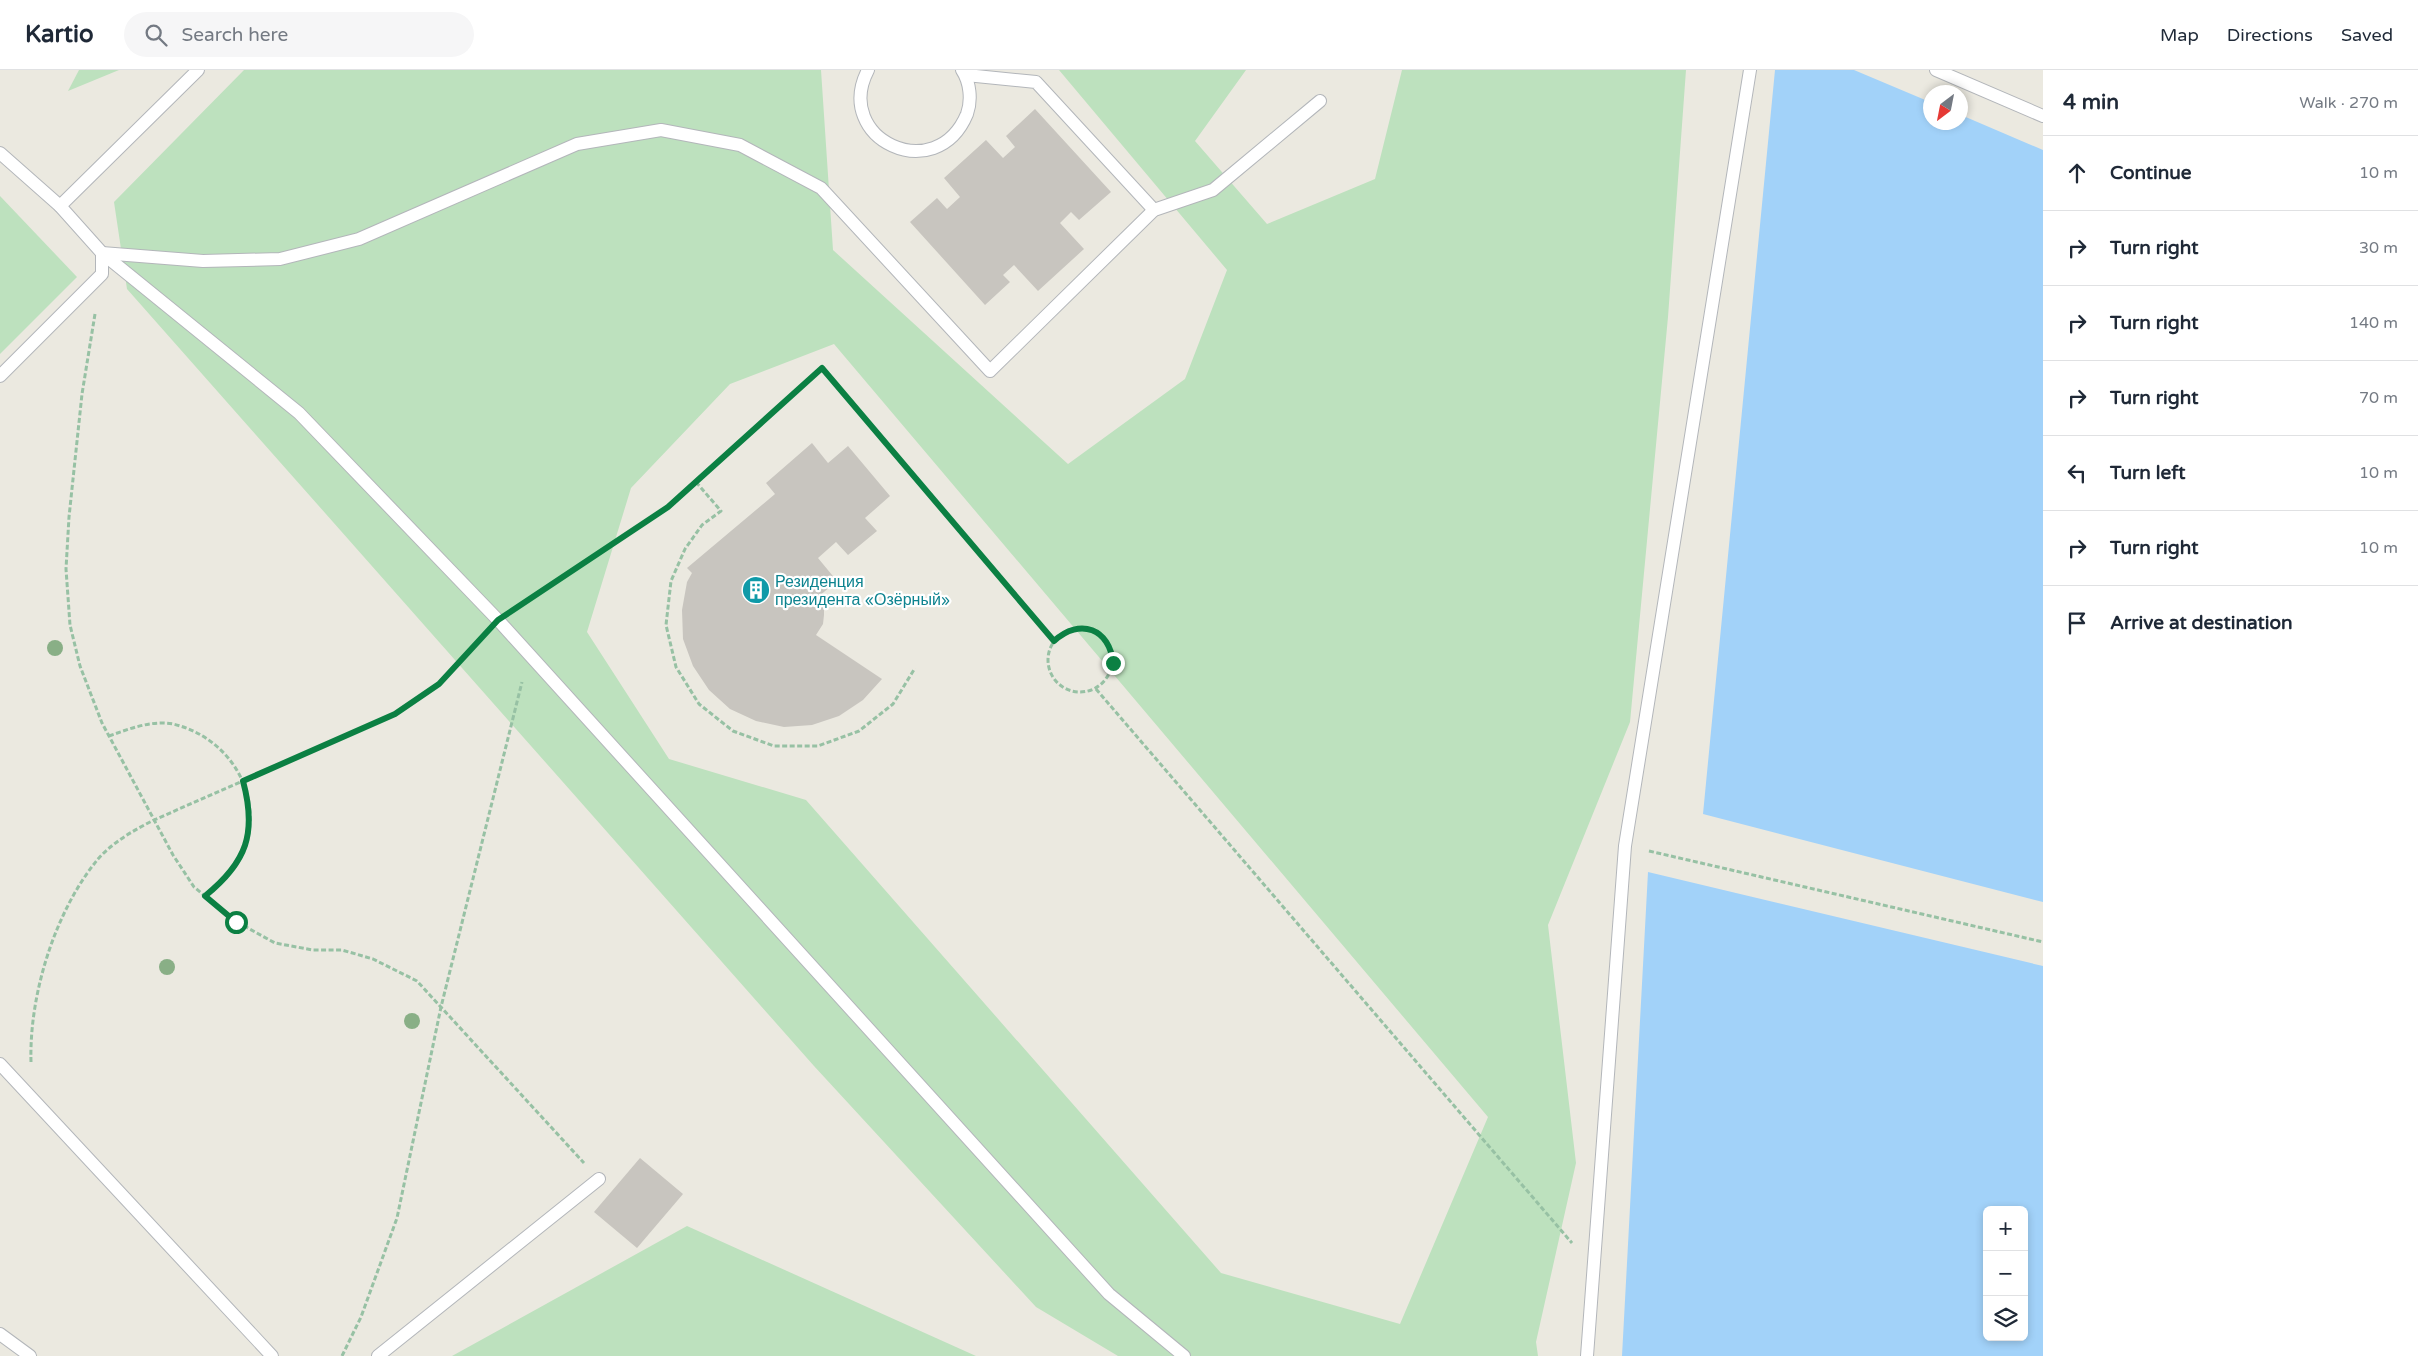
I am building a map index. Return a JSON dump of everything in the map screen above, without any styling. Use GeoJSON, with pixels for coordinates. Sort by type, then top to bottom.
{"type":"FeatureCollection","features":[{"type":"Feature","properties":{"kind":"lane"},"geometry":{"type":"LineString","coordinates":[[60,206],[198,70]]}},
{"type":"Feature","properties":{"kind":"lane"},"geometry":{"type":"LineString","coordinates":[[868,70],[862,80],[860,99],[864,117],[874,133],[887,144],[904,150],[920,152],[937,147],[952,138],[962,125],[969,109],[970,92],[964,72],[1036,82],[1154,210]]}},
{"type":"Feature","properties":{"kind":"lane"},"geometry":{"type":"LineString","coordinates":[[1587,1356],[1592,1266],[1625,846],[1750,70]]}},
{"type":"Feature","properties":{"kind":"lane"},"geometry":{"type":"LineString","coordinates":[[1936,70],[2043,116]]}},
{"type":"Feature","properties":{"kind":"lane"},"geometry":{"type":"LineString","coordinates":[[102,253],[203,261],[280,259],[359,239],[577,144],[661,130],[740,145],[821,188],[990,371],[1154,210],[1213,190],[1320,101]]}},
{"type":"Feature","properties":{"kind":"lane"},"geometry":{"type":"LineString","coordinates":[[0,153],[60,206],[102,253],[299,412],[498,620],[1109,1294],[1184,1356]]}},
{"type":"Feature","properties":{"kind":"lane"},"geometry":{"type":"LineString","coordinates":[[0,376],[102,274],[102,253]]}},
{"type":"Feature","properties":{"kind":"lane"},"geometry":{"type":"LineString","coordinates":[[0,1064],[272,1356]]}},
{"type":"Feature","properties":{"kind":"lane"},"geometry":{"type":"LineString","coordinates":[[378,1356],[599,1179]]}},
{"type":"Feature","properties":{"kind":"lane"},"geometry":{"type":"LineString","coordinates":[[0,1334],[30,1356]]}},
{"type":"Feature","properties":{"kind":"path"},"geometry":{"type":"LineString","coordinates":[[102,274],[81,404],[66,569],[70,625],[80,666],[110,736],[154,820],[194,887],[236,922],[275,943],[313,950],[342,950],[373,959],[417,981],[599,1179]]}},
{"type":"Feature","properties":{"kind":"path"},"geometry":{"type":"LineString","coordinates":[[32,1098],[30,1038],[41,972],[71,898],[99,858],[128,834],[154,820],[395,714],[439,684],[498,620],[668,507],[822,368],[1054,641]]}},
{"type":"Feature","properties":{"kind":"path"},"geometry":{"type":"LineString","coordinates":[[696,482],[721,511],[702,526],[685,548],[671,581],[666,625],[676,667],[699,704],[733,731],[774,746],[818,746],[859,731],[893,704],[916,668]]}},
{"type":"Feature","properties":{"kind":"path"},"geometry":{"type":"LineString","coordinates":[[1082,628],[1101,635],[1112,653],[1113,663],[1104,682],[1096,688],[1086,692],[1075,692],[1064,688],[1050,672],[1048,661],[1050,650],[1054,641],[1062,634],[1082,628]]}},
{"type":"Feature","properties":{"kind":"path"},"geometry":{"type":"LineString","coordinates":[[342,1356],[361,1317],[397,1218],[441,1007],[529,654]]}},
{"type":"Feature","properties":{"kind":"path"},"geometry":{"type":"LineString","coordinates":[[1096,688],[1592,1266]]}},
{"type":"Feature","properties":{"kind":"path"},"geometry":{"type":"LineString","coordinates":[[110,736],[139,725],[171,724],[179,726],[201,734],[226,754],[243,781],[250,806],[249,832],[241,858],[226,880],[205,896]]}},
{"type":"Feature","properties":{"kind":"path"},"geometry":{"type":"LineString","coordinates":[[1625,846],[2043,942]]}},
{"type":"Feature","properties":{"kind":"green space"},"geometry":{"type":"Polygon","coordinates":[[[79,70],[119,70],[68,91],[79,70]]]}},
{"type":"Feature","properties":{"kind":"green space"},"geometry":{"type":"Polygon","coordinates":[[[244,70],[821,70],[833,250],[1068,464],[1185,379],[1227,270],[1059,70],[1246,70],[1195,141],[1267,224],[1375,179],[1402,70],[1686,70],[1668,317],[1630,722],[1548,925],[1576,1163],[1536,1342],[1538,1356],[1118,1356],[1036,1307],[814,1066],[127,289],[114,202],[244,70]],[[834,344],[730,384],[631,488],[587,632],[669,759],[806,800],[1221,1273],[1400,1324],[1488,1117],[834,344]]]}},
{"type":"Feature","properties":{"kind":"green space"},"geometry":{"type":"Polygon","coordinates":[[[0,196],[77,277],[0,354],[0,196]]]}},
{"type":"Feature","properties":{"kind":"green space"},"geometry":{"type":"Polygon","coordinates":[[[687,1226],[976,1356],[452,1356],[687,1226]]]}},
{"type":"Feature","properties":{"kind":"water"},"geometry":{"type":"Polygon","coordinates":[[[1775,70],[1854,70],[1923,99],[1923,130],[1968,130],[1968,118],[2043,150],[2043,902],[1703,814],[1775,70]]]}},
{"type":"Feature","properties":{"kind":"water"},"geometry":{"type":"Polygon","coordinates":[[[1648,872],[2043,966],[2043,1356],[1622,1356],[1648,872]]]}},
{"type":"Feature","properties":{"kind":"building"},"geometry":{"type":"Polygon","coordinates":[[[1035,109],[1111,192],[1079,220],[1071,212],[1060,223],[1084,249],[1038,291],[1014,265],[1003,275],[1010,282],[985,305],[910,222],[937,198],[947,209],[960,197],[944,178],[986,140],[1003,158],[1015,147],[1006,136],[1035,109]]]}},
{"type":"Feature","properties":{"kind":"building","name":"Резиденция президента «Озёрный»"},"geometry":{"type":"Polygon","coordinates":[[[812,443],[828,463],[848,446],[890,496],[865,518],[877,531],[848,555],[836,542],[818,558],[837,581],[818,597],[824,608],[824,615],[823,624],[816,635],[882,679],[863,700],[839,716],[812,725],[784,727],[756,721],[730,709],[709,690],[693,666],[683,639],[682,610],[687,582],[692,573],[687,568],[775,494],[766,483],[812,443]]]}},
{"type":"Feature","properties":{"kind":"building"},"geometry":{"type":"Polygon","coordinates":[[[640,1158],[683,1194],[637,1248],[594,1212],[640,1158]]]}},
{"type":"Feature","properties":{"kind":"place","name":"Резиденция президента «Озёрный»"},"geometry":{"type":"Point","coordinates":[756,590]}},
{"type":"Feature","properties":{"kind":"route"},"geometry":{"type":"LineString","coordinates":[[236,922],[205,896],[226,880],[241,858],[249,832],[250,806],[243,781],[395,714],[439,684],[498,620],[668,507],[822,368],[1054,641],[1072,629],[1092,630],[1101,635],[1108,643],[1113,663]]}}]}
